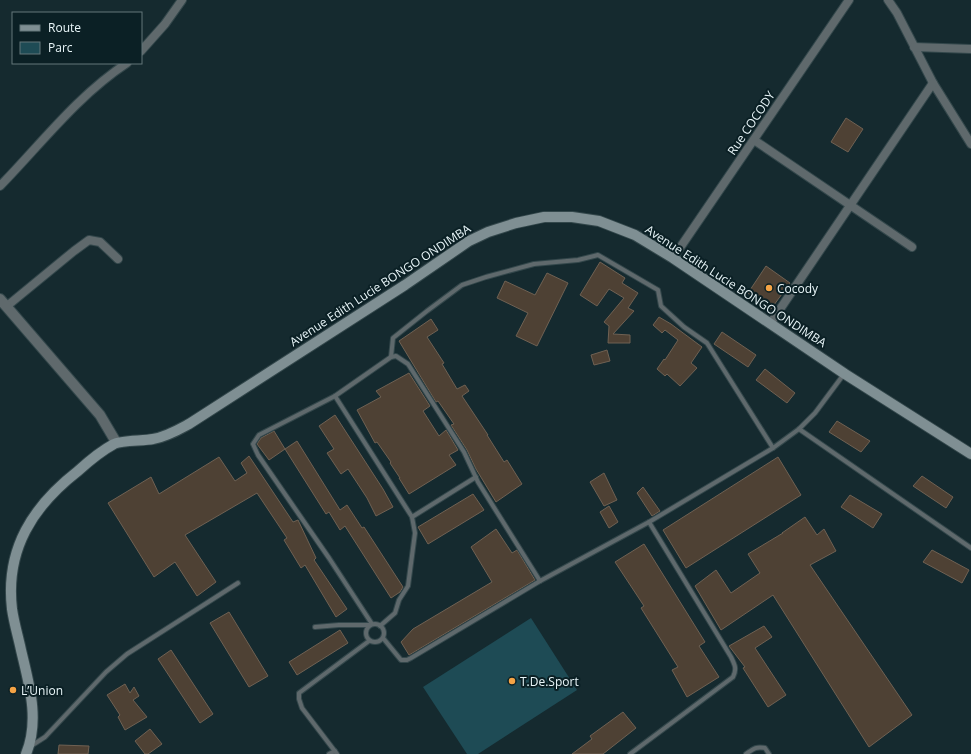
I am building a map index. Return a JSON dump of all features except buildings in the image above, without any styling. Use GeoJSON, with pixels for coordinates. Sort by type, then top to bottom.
{"type":"FeatureCollection","features":[{"type":"Feature","properties":{"kind":"main road","name":"Avenue Edith Lucie BONGO ONDIMBA"},"geometry":{"type":"LineString","coordinates":[[116,442],[154,439],[189,424],[392,293],[469,241],[488,232],[516,223],[544,217],[572,217],[599,221],[635,235],[673,258],[844,374],[971,454]]}},
{"type":"Feature","properties":{"kind":"main road"},"geometry":{"type":"LineString","coordinates":[[28,751],[33,732],[31,700],[12,608],[12,572],[15,556],[27,525],[40,506],[70,476],[116,442]]}},
{"type":"Feature","properties":{"kind":"street"},"geometry":{"type":"LineString","coordinates":[[142,50],[166,24],[182,0]]}},
{"type":"Feature","properties":{"kind":"street","name":"Rue COCODY"},"geometry":{"type":"LineString","coordinates":[[673,258],[849,0]]}},
{"type":"Feature","properties":{"kind":"street"},"geometry":{"type":"LineString","coordinates":[[888,0],[897,13],[933,83],[971,144]]}},
{"type":"Feature","properties":{"kind":"street"},"geometry":{"type":"LineString","coordinates":[[914,47],[971,49]]}},
{"type":"Feature","properties":{"kind":"street"},"geometry":{"type":"LineString","coordinates":[[0,186],[28,158],[68,112],[108,76],[126,64]]}},
{"type":"Feature","properties":{"kind":"street"},"geometry":{"type":"LineString","coordinates":[[770,324],[933,83]]}},
{"type":"Feature","properties":{"kind":"street"},"geometry":{"type":"LineString","coordinates":[[754,140],[912,247]]}},
{"type":"Feature","properties":{"kind":"street"},"geometry":{"type":"LineString","coordinates":[[116,442],[100,415],[3,303],[89,240],[100,242],[118,259]]}},
{"type":"Feature","properties":{"kind":"lane"},"geometry":{"type":"LineString","coordinates":[[391,357],[393,338],[462,285],[486,276],[534,264],[578,260],[598,255],[658,290],[661,306],[684,328],[708,343],[773,448]]}},
{"type":"Feature","properties":{"kind":"lane"},"geometry":{"type":"LineString","coordinates":[[371,625],[329,558],[258,455],[253,444],[259,435],[335,396],[391,357],[396,356],[408,364],[464,452],[476,477],[540,581]]}},
{"type":"Feature","properties":{"kind":"lane"},"geometry":{"type":"LineString","coordinates":[[383,638],[401,660],[407,660],[540,581],[649,522],[773,448],[799,430],[815,413],[844,374]]}},
{"type":"Feature","properties":{"kind":"lane"},"geometry":{"type":"LineString","coordinates":[[335,396],[412,517],[415,533],[408,586],[399,600],[395,613],[380,626]]}},
{"type":"Feature","properties":{"kind":"lane"},"geometry":{"type":"LineString","coordinates":[[799,430],[971,548]]}},
{"type":"Feature","properties":{"kind":"lane"},"geometry":{"type":"LineString","coordinates":[[412,517],[476,477]]}},
{"type":"Feature","properties":{"kind":"lane"},"geometry":{"type":"LineString","coordinates":[[630,754],[733,677],[736,671],[731,657],[649,522]]}},
{"type":"Feature","properties":{"kind":"lane"},"geometry":{"type":"LineString","coordinates":[[28,751],[45,737],[106,672],[127,654],[238,583]]}},
{"type":"Feature","properties":{"kind":"lane"},"geometry":{"type":"LineString","coordinates":[[315,627],[338,625],[371,625],[380,626],[384,630],[383,638],[375,643],[369,641],[365,633],[371,625]]}},
{"type":"Feature","properties":{"kind":"lane"},"geometry":{"type":"LineString","coordinates":[[329,754],[336,753],[302,708],[298,699],[298,693],[369,641]]}},
{"type":"Feature","properties":{"kind":"lane"},"geometry":{"type":"LineString","coordinates":[[746,754],[753,748],[758,747],[764,748],[770,754]]}},
{"type":"Feature","properties":{"kind":"green space"},"geometry":{"type":"Polygon","coordinates":[[[531,618],[577,690],[478,754],[467,754],[423,687],[531,618]]]}},
{"type":"Feature","properties":{"kind":"place","name":"Cocody"},"geometry":{"type":"Point","coordinates":[769,288]}},
{"type":"Feature","properties":{"kind":"place","name":"T.De.Sport"},"geometry":{"type":"Point","coordinates":[512,681]}},
{"type":"Feature","properties":{"kind":"place","name":"L’Union"},"geometry":{"type":"Point","coordinates":[13,690]}}]}
